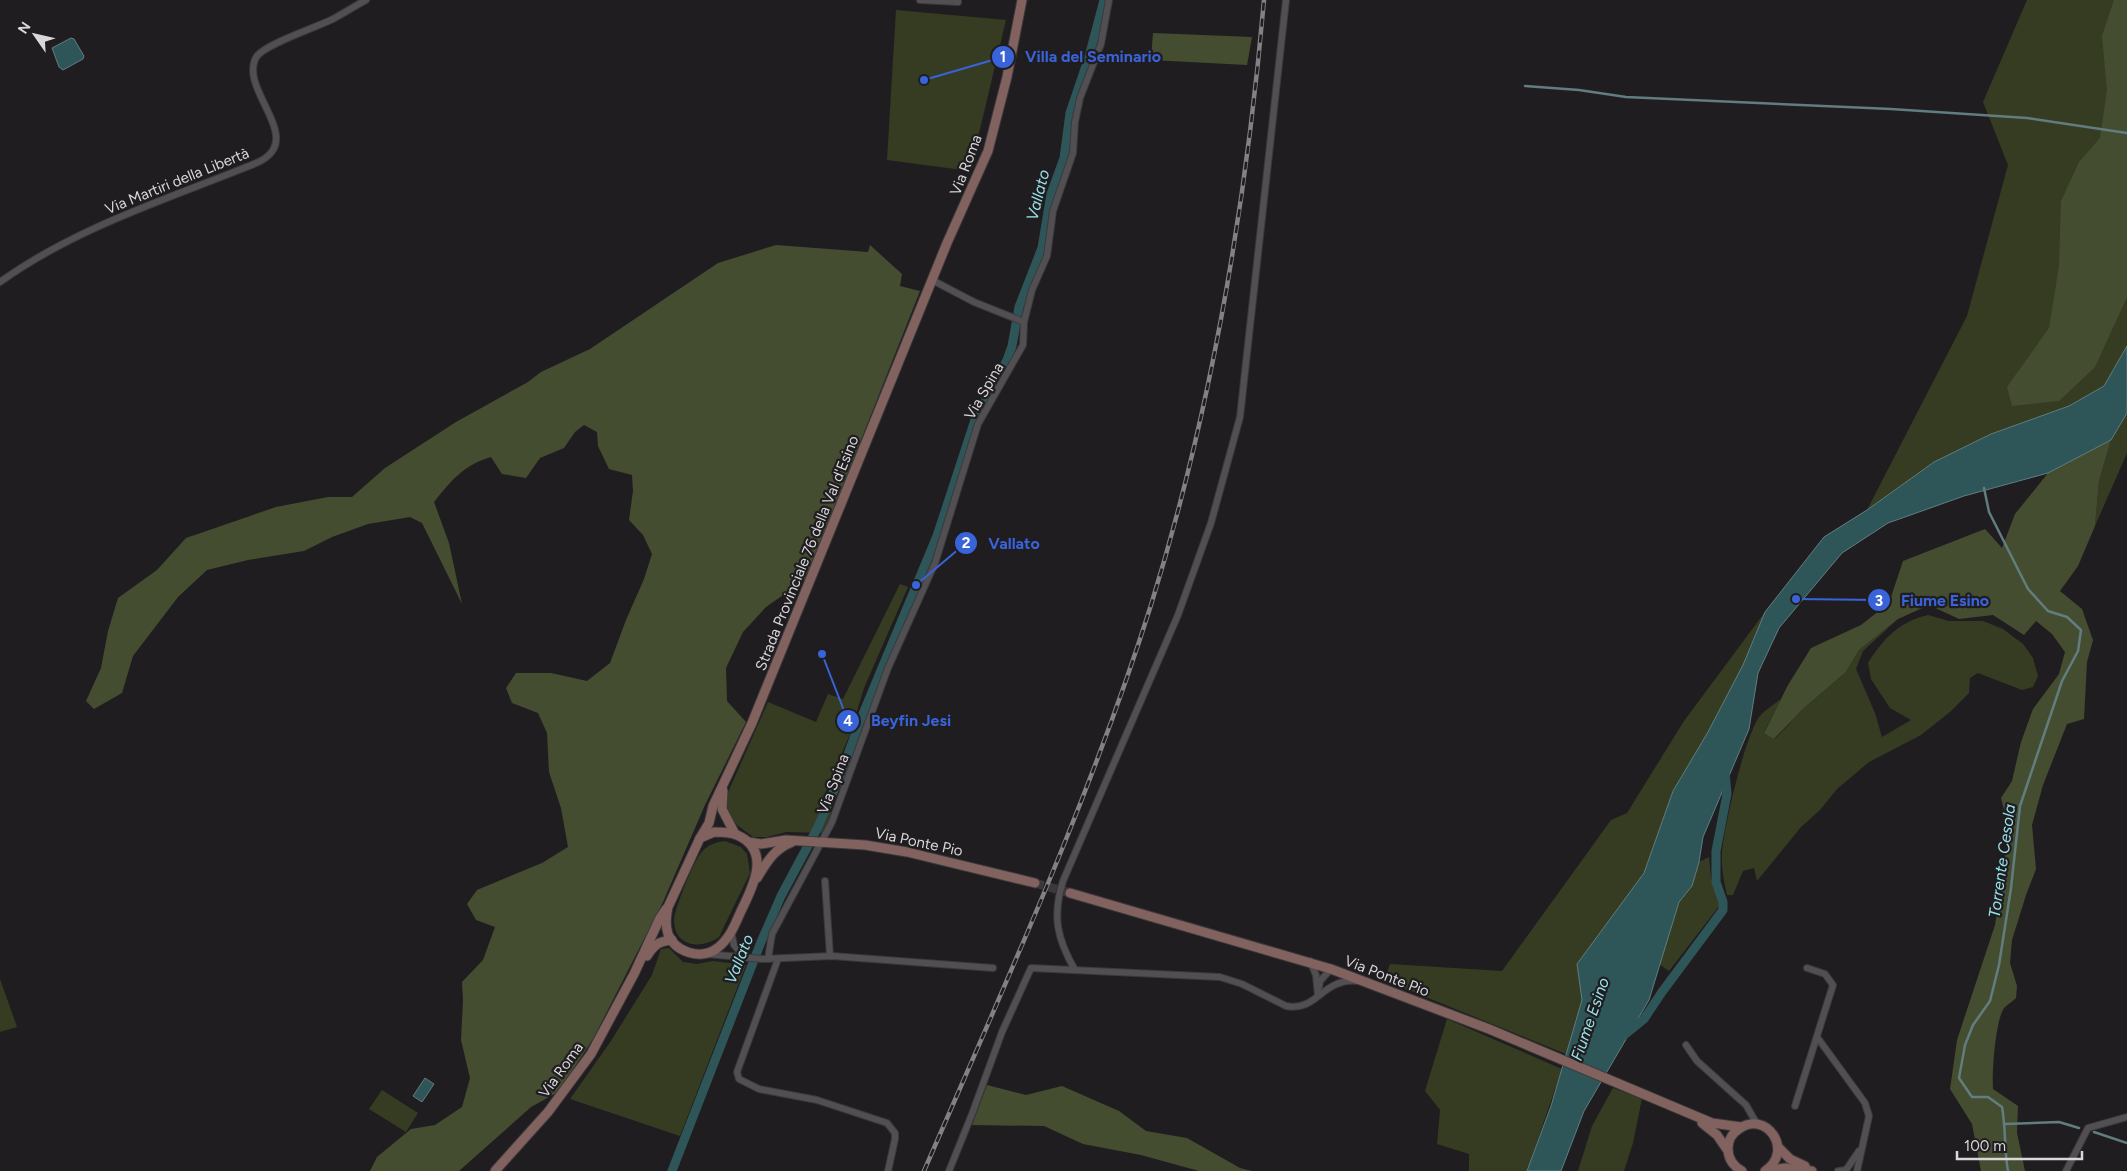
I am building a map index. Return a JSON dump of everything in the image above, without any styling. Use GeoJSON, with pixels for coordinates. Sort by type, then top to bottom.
{"type":"FeatureCollection","features":[{"type":"Feature","properties":{"kind":"main road","name":"Via Roma"},"geometry":{"type":"LineString","coordinates":[[911,332],[988,151],[1007,77],[1022,0]]}},
{"type":"Feature","properties":{"kind":"main road","name":"Strada Provinciale 76 della Val d'Esino"},"geometry":{"type":"LineString","coordinates":[[634,974],[660,918],[668,907],[700,838],[709,823],[713,806],[752,723],[911,332]]}},
{"type":"Feature","properties":{"kind":"main road","name":"Strada Provinciale 76 della Val d'Esino"},"geometry":{"type":"LineString","coordinates":[[724,783],[722,810],[735,834],[748,842]]}},
{"type":"Feature","properties":{"kind":"main road"},"geometry":{"type":"LineString","coordinates":[[700,838],[714,832],[735,834]]}},
{"type":"Feature","properties":{"kind":"main road","name":"Via Ponte Pio"},"geometry":{"type":"LineString","coordinates":[[748,842],[762,844],[776,841],[820,841],[907,852],[1035,883]]}},
{"type":"Feature","properties":{"kind":"main road"},"geometry":{"type":"LineString","coordinates":[[634,974],[657,944],[663,940],[672,940],[691,953],[706,954],[723,944],[773,853],[782,846],[799,841]]}},
{"type":"Feature","properties":{"kind":"main road"},"geometry":{"type":"LineString","coordinates":[[748,842],[756,855],[756,881]]}},
{"type":"Feature","properties":{"kind":"main road","name":"Via Ponte Pio"},"geometry":{"type":"LineString","coordinates":[[1070,893],[1310,961],[1489,1029],[1722,1126],[1757,1124]]}},
{"type":"Feature","properties":{"kind":"main road","name":"Strada Provinciale 76 della Val d'Esino"},"geometry":{"type":"LineString","coordinates":[[668,907],[667,929],[672,940]]}},
{"type":"Feature","properties":{"kind":"main road","name":"Via Roma"},"geometry":{"type":"LineString","coordinates":[[495,1171],[548,1112],[591,1054],[634,974]]}},
{"type":"Feature","properties":{"kind":"main road","name":"Via Ponte Pio"},"geometry":{"type":"LineString","coordinates":[[1685,1111],[1717,1135],[1735,1166],[1742,1171]]}},
{"type":"Feature","properties":{"kind":"main road"},"geometry":{"type":"LineString","coordinates":[[1757,1124],[1772,1132],[1778,1147],[1790,1159],[1813,1171]]}},
{"type":"Feature","properties":{"kind":"main road"},"geometry":{"type":"LineString","coordinates":[[1727,1171],[1732,1135],[1743,1126]]}},
{"type":"Feature","properties":{"kind":"main road"},"geometry":{"type":"LineString","coordinates":[[1766,1171],[1777,1158],[1778,1147]]}},
{"type":"Feature","properties":{"kind":"main road"},"geometry":{"type":"LineString","coordinates":[[1766,1171],[1785,1168],[1813,1171]]}},
{"type":"Feature","properties":{"kind":"street","name":"Via Martiri della Libertà"},"geometry":{"type":"LineString","coordinates":[[0,282],[27,262],[90,229],[266,158],[273,150],[276,141],[276,131],[255,84],[254,69],[257,56],[271,46],[333,19],[366,0]]}},
{"type":"Feature","properties":{"kind":"street"},"geometry":{"type":"LineString","coordinates":[[920,0],[958,1]]}},
{"type":"Feature","properties":{"kind":"street","name":"Via Spina"},"geometry":{"type":"LineString","coordinates":[[765,959],[772,934],[820,841],[832,822],[888,668],[935,563],[978,424],[1023,345],[1022,321],[1032,290],[1047,256],[1053,211],[1072,153],[1080,98],[1101,44],[1109,0]]}},
{"type":"Feature","properties":{"kind":"street"},"geometry":{"type":"LineString","coordinates":[[1075,970],[1063,950],[1056,922],[1058,897],[1063,881],[1178,615],[1210,523],[1240,417],[1286,0]]}},
{"type":"Feature","properties":{"kind":"street"},"geometry":{"type":"LineString","coordinates":[[932,280],[974,302],[1022,321]]}},
{"type":"Feature","properties":{"kind":"street"},"geometry":{"type":"LineString","coordinates":[[825,881],[830,956]]}},
{"type":"Feature","properties":{"kind":"street"},"geometry":{"type":"LineString","coordinates":[[731,932],[734,945],[747,958]]}},
{"type":"Feature","properties":{"kind":"street"},"geometry":{"type":"LineString","coordinates":[[706,954],[765,959],[830,956],[993,968]]}},
{"type":"Feature","properties":{"kind":"street"},"geometry":{"type":"LineString","coordinates":[[778,959],[737,1072],[739,1079],[760,1089],[817,1100],[887,1123],[895,1133],[888,1171]]}},
{"type":"Feature","properties":{"kind":"street"},"geometry":{"type":"LineString","coordinates":[[1310,961],[1316,975],[1317,996]]}},
{"type":"Feature","properties":{"kind":"street"},"geometry":{"type":"LineString","coordinates":[[949,1171],[1002,1032],[1030,968],[1220,977],[1235,981],[1286,1006],[1294,1008],[1303,1007],[1331,985],[1343,981],[1363,981]]}},
{"type":"Feature","properties":{"kind":"street"},"geometry":{"type":"LineString","coordinates":[[1795,1106],[1833,985],[1826,974],[1807,968]]}},
{"type":"Feature","properties":{"kind":"street"},"geometry":{"type":"LineString","coordinates":[[1317,996],[1320,980],[1331,969],[1334,978],[1331,985]]}},
{"type":"Feature","properties":{"kind":"street"},"geometry":{"type":"LineString","coordinates":[[1817,1037],[1866,1103],[1868,1116],[1857,1171]]}},
{"type":"Feature","properties":{"kind":"street"},"geometry":{"type":"LineString","coordinates":[[1686,1045],[1697,1061],[1746,1105],[1757,1124]]}},
{"type":"Feature","properties":{"kind":"street"},"geometry":{"type":"LineString","coordinates":[[1743,1126],[1749,1111]]}},
{"type":"Feature","properties":{"kind":"street"},"geometry":{"type":"LineString","coordinates":[[2066,1171],[2088,1128],[2127,1117]]}},
{"type":"Feature","properties":{"kind":"street"},"geometry":{"type":"LineString","coordinates":[[1838,1171],[1846,1170],[1863,1146]]}},
{"type":"Feature","properties":{"kind":"green space"},"geometry":{"type":"Polygon","coordinates":[[[2027,0],[2127,0],[2127,346],[2104,386],[2069,406],[1991,434],[1934,462],[1867,510],[1967,316],[2008,165],[1983,102],[2027,0]]]}},
{"type":"Feature","properties":{"kind":"green space"},"geometry":{"type":"Polygon","coordinates":[[[2114,0],[2127,0],[2127,297],[2095,367],[2059,401],[2012,406],[2007,387],[2049,328],[2059,266],[2061,201],[2079,162],[2100,138],[2107,90],[2102,36],[2114,0]]]}},
{"type":"Feature","properties":{"kind":"green space"},"geometry":{"type":"Polygon","coordinates":[[[896,10],[1006,20],[970,171],[887,160],[896,10]]]}},
{"type":"Feature","properties":{"kind":"green space"},"geometry":{"type":"Polygon","coordinates":[[[1153,33],[1252,37],[1247,65],[1151,60],[1153,33]]]}},
{"type":"Feature","properties":{"kind":"green space"},"geometry":{"type":"Polygon","coordinates":[[[776,245],[868,252],[870,245],[902,274],[900,286],[920,291],[806,579],[766,607],[743,632],[726,668],[727,701],[746,722],[705,805],[663,902],[593,1039],[558,1092],[531,1107],[459,1171],[370,1171],[377,1157],[411,1129],[435,1125],[462,1107],[470,1078],[461,1040],[462,982],[483,960],[495,927],[476,920],[467,904],[477,890],[542,863],[568,847],[561,808],[549,772],[547,733],[538,713],[512,703],[506,688],[516,673],[551,673],[587,681],[610,663],[644,579],[652,554],[643,535],[629,520],[633,491],[632,475],[609,469],[598,446],[597,432],[584,425],[575,432],[564,448],[540,458],[526,478],[502,474],[491,457],[465,469],[452,480],[434,502],[449,543],[462,604],[422,523],[410,517],[368,524],[332,537],[304,551],[248,560],[207,570],[178,597],[133,656],[122,693],[94,709],[86,701],[101,668],[108,631],[118,598],[157,570],[186,538],[276,507],[328,497],[352,497],[385,468],[456,422],[528,382],[541,372],[590,349],[718,263],[776,245]]]}},
{"type":"Feature","properties":{"kind":"green space"},"geometry":{"type":"Polygon","coordinates":[[[2127,413],[2127,453],[2095,526],[2099,481],[2111,440],[2127,413]]]}},
{"type":"Feature","properties":{"kind":"green space"},"geometry":{"type":"Polygon","coordinates":[[[2111,440],[2099,481],[2095,526],[2078,566],[2060,591],[2082,609],[2093,640],[2087,662],[2084,719],[2067,724],[2043,785],[2032,825],[2036,869],[2012,940],[2010,963],[2017,986],[2016,998],[2004,1008],[2001,1015],[1995,1048],[1993,1089],[2018,1106],[2017,1133],[2025,1171],[1981,1171],[1972,1124],[1950,1089],[1957,1040],[1995,925],[2003,877],[2008,826],[2001,798],[2012,781],[2021,742],[2033,709],[2059,674],[2065,652],[2052,634],[2036,621],[2024,635],[1993,615],[1959,619],[1929,605],[1898,619],[1859,650],[1846,672],[1804,708],[1774,739],[1764,733],[1788,685],[1811,648],[1861,625],[1889,603],[1903,561],[1985,529],[2002,548],[2015,514],[2048,473],[2111,440]]]}},
{"type":"Feature","properties":{"kind":"green space"},"geometry":{"type":"Polygon","coordinates":[[[900,584],[908,587],[864,688],[850,734],[819,808],[833,813],[822,833],[786,832],[767,837],[753,837],[737,825],[727,811],[726,797],[768,702],[816,722],[828,694],[843,699],[900,584]]]}},
{"type":"Feature","properties":{"kind":"green space"},"geometry":{"type":"Polygon","coordinates":[[[1765,612],[1743,665],[1708,732],[1673,791],[1644,873],[1577,964],[1582,1000],[1566,1054],[1384,980],[1390,964],[1502,971],[1611,820],[1627,813],[1684,721],[1765,612]]]}},
{"type":"Feature","properties":{"kind":"green space"},"geometry":{"type":"Polygon","coordinates":[[[1928,615],[1949,621],[1983,621],[2003,629],[2023,644],[2033,658],[2038,676],[2033,687],[2022,690],[1978,673],[1970,678],[1969,693],[1950,712],[1921,735],[1869,762],[1837,789],[1820,810],[1801,827],[1757,881],[1754,868],[1743,871],[1733,895],[1727,895],[1722,859],[1726,824],[1742,760],[1754,726],[1760,716],[1781,699],[1764,732],[1775,739],[1804,708],[1846,672],[1859,650],[1898,619],[1863,651],[1856,669],[1875,713],[1882,737],[1911,720],[1890,708],[1871,679],[1868,663],[1893,632],[1909,622],[1928,615]]]}},
{"type":"Feature","properties":{"kind":"green space"},"geometry":{"type":"Polygon","coordinates":[[[725,841],[741,847],[747,854],[750,873],[719,937],[704,944],[690,944],[683,941],[675,929],[674,920],[677,906],[698,857],[712,844],[725,841]]]}},
{"type":"Feature","properties":{"kind":"green space"},"geometry":{"type":"Polygon","coordinates":[[[1709,857],[1711,878],[1720,905],[1669,971],[1659,964],[1679,902],[1692,886],[1699,862],[1709,857]]]}},
{"type":"Feature","properties":{"kind":"green space"},"geometry":{"type":"Polygon","coordinates":[[[669,948],[683,962],[697,964],[713,961],[746,965],[680,1136],[570,1099],[611,1041],[652,975],[661,949],[669,948]]]}},
{"type":"Feature","properties":{"kind":"green space"},"geometry":{"type":"Polygon","coordinates":[[[0,979],[17,1027],[0,1032],[0,979]]]}},
{"type":"Feature","properties":{"kind":"green space"},"geometry":{"type":"Polygon","coordinates":[[[1447,1019],[1562,1069],[1527,1171],[1469,1171],[1469,1154],[1437,1144],[1440,1110],[1425,1091],[1447,1019]]]}},
{"type":"Feature","properties":{"kind":"green space"},"geometry":{"type":"Polygon","coordinates":[[[987,1085],[1026,1095],[1062,1086],[1119,1111],[1146,1131],[1187,1138],[1240,1168],[1252,1171],[1199,1171],[1141,1155],[1083,1144],[1044,1126],[972,1125],[987,1085]]]}},
{"type":"Feature","properties":{"kind":"green space"},"geometry":{"type":"Polygon","coordinates":[[[1613,1088],[1642,1098],[1633,1143],[1624,1171],[1578,1171],[1592,1126],[1613,1088]]]}},
{"type":"Feature","properties":{"kind":"green space"},"geometry":{"type":"Polygon","coordinates":[[[382,1090],[418,1113],[406,1132],[369,1109],[382,1090]]]}},
{"type":"Feature","properties":{"kind":"water"},"geometry":{"type":"Polygon","coordinates":[[[71,38],[74,39],[84,56],[83,59],[63,70],[59,67],[52,48],[71,38]]]}},
{"type":"Feature","properties":{"kind":"water"},"geometry":{"type":"Polygon","coordinates":[[[2127,346],[2127,413],[2111,440],[2048,473],[1964,496],[1888,523],[1842,553],[1779,628],[1758,673],[1749,729],[1703,837],[1699,862],[1692,886],[1679,902],[1649,1000],[1584,1111],[1561,1171],[1527,1171],[1551,1106],[1582,1000],[1577,964],[1644,873],[1673,791],[1708,732],[1743,665],[1765,612],[1824,537],[1867,510],[1934,462],[1991,434],[2069,406],[2104,386],[2127,346]]]}},
{"type":"Feature","properties":{"kind":"water"},"geometry":{"type":"Polygon","coordinates":[[[425,1078],[434,1084],[422,1102],[413,1096],[425,1078]]]}},
{"type":"Feature","properties":{"kind":"waterway","name":"Vallato"},"geometry":{"type":"LineString","coordinates":[[672,1171],[761,942],[781,896],[818,827],[841,774],[860,721],[937,536],[975,420],[1007,360],[1012,346],[1019,307],[1042,248],[1051,194],[1064,158],[1070,113],[1089,57],[1104,0]]}},
{"type":"Feature","properties":{"kind":"waterway"},"geometry":{"type":"LineString","coordinates":[[1525,86],[1579,90],[1626,97],[1891,109],[2027,118],[2127,133]]}},
{"type":"Feature","properties":{"kind":"waterway","name":"Torrente Cesola"},"geometry":{"type":"LineString","coordinates":[[1984,488],[1989,512],[2028,589],[2048,611],[2067,617],[2081,630],[2078,651],[2062,681],[2020,806],[2011,888],[1999,965],[1990,1001],[1973,1025],[1965,1045],[1959,1078],[1972,1097],[1988,1097],[2002,1107],[2008,1171]]}},
{"type":"Feature","properties":{"kind":"waterway"},"geometry":{"type":"LineString","coordinates":[[1623,1036],[1644,1019],[1723,910],[1723,902],[1716,882],[1716,851],[1727,794],[1725,772]]}},
{"type":"Feature","properties":{"kind":"waterway"},"geometry":{"type":"LineString","coordinates":[[2005,1124],[2059,1122],[2079,1128]]}},
{"type":"Feature","properties":{"kind":"waterway"},"geometry":{"type":"LineString","coordinates":[[2094,1132],[2127,1143]]}},
{"type":"Feature","properties":{"kind":"tunnel"},"geometry":{"type":"LineString","coordinates":[[1035,883],[1070,893]]}},
{"type":"Feature","properties":{"kind":"railway"},"geometry":{"type":"LineString","coordinates":[[924,1171],[1074,820],[1127,677],[1173,531],[1192,456],[1224,306],[1247,153],[1264,0]]}},
{"type":"Feature","properties":{"kind":"place","name":"Villa del Seminario"},"geometry":{"type":"Point","coordinates":[924,80]}},
{"type":"Feature","properties":{"kind":"place","name":"Vallato"},"geometry":{"type":"Point","coordinates":[916,585]}},
{"type":"Feature","properties":{"kind":"place","name":"Fiume Esino"},"geometry":{"type":"Point","coordinates":[1796,599]}},
{"type":"Feature","properties":{"kind":"place","name":"Beyfin Jesi"},"geometry":{"type":"Point","coordinates":[822,654]}}]}
